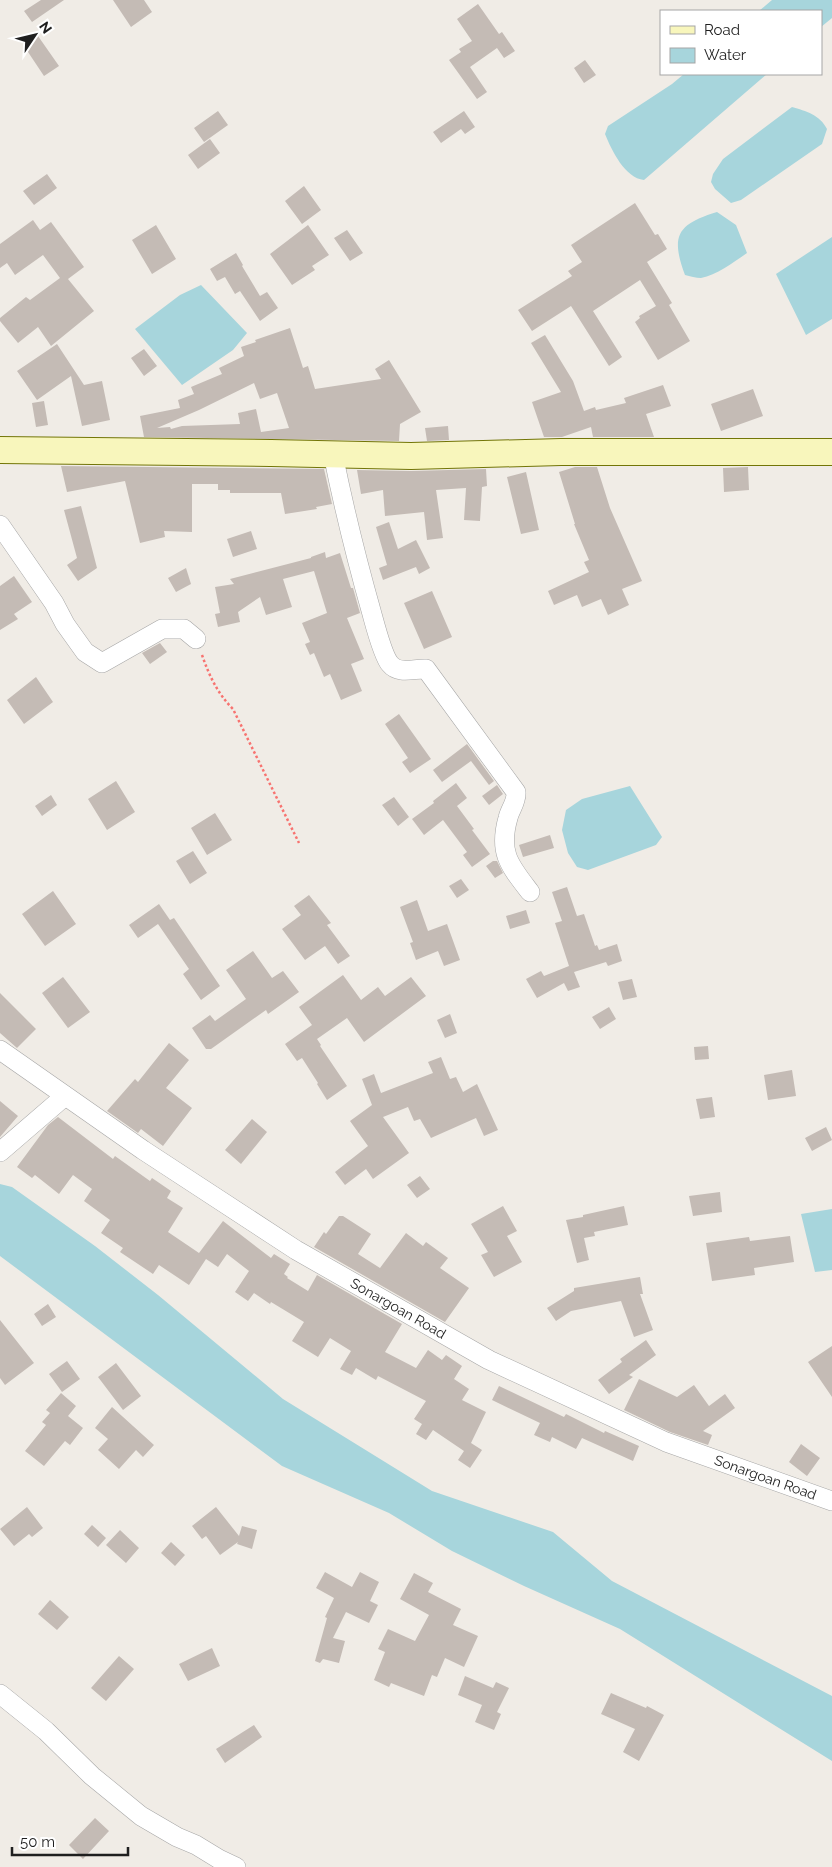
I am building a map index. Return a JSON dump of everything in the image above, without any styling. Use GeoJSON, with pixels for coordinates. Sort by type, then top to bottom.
{"type":"FeatureCollection","features":[{"type":"Feature","properties":{"kind":"main road"},"geometry":{"type":"LineString","coordinates":[[0,450],[411,456],[561,452],[832,452]]}},
{"type":"Feature","properties":{"kind":"street"},"geometry":{"type":"LineString","coordinates":[[333,454],[350,537],[376,627],[390,664],[398,669],[408,671],[417,668],[426,669],[516,792],[517,798],[508,817],[504,840],[506,856],[508,863],[530,892]]}},
{"type":"Feature","properties":{"kind":"street"},"geometry":{"type":"LineString","coordinates":[[0,524],[85,652],[102,663],[162,629],[184,628],[196,639]]}},
{"type":"Feature","properties":{"kind":"street","name":"Sonargoan Road"},"geometry":{"type":"LineString","coordinates":[[0,1050],[143,1150],[296,1250],[489,1360],[666,1442],[832,1501]]}},
{"type":"Feature","properties":{"kind":"street"},"geometry":{"type":"LineString","coordinates":[[3,1148],[65,1096]]}},
{"type":"Feature","properties":{"kind":"street"},"geometry":{"type":"LineString","coordinates":[[0,1694],[46,1731],[92,1776],[141,1816],[177,1837],[196,1845],[219,1860],[236,1867]]}},
{"type":"Feature","properties":{"kind":"path"},"geometry":{"type":"LineString","coordinates":[[196,639],[209,676],[224,700],[233,709],[299,843]]}},
{"type":"Feature","properties":{"kind":"water"},"geometry":{"type":"Polygon","coordinates":[[[772,0],[832,0],[832,18],[822,26],[822,10],[760,10],[772,0]]]}},
{"type":"Feature","properties":{"kind":"water"},"geometry":{"type":"Polygon","coordinates":[[[683,75],[766,75],[644,180],[637,178],[620,163],[605,134],[608,126],[683,75]]]}},
{"type":"Feature","properties":{"kind":"water"},"geometry":{"type":"Polygon","coordinates":[[[792,107],[812,114],[821,120],[827,129],[822,144],[741,200],[731,203],[715,189],[711,182],[713,174],[723,159],[792,107]]]}},
{"type":"Feature","properties":{"kind":"water"},"geometry":{"type":"Polygon","coordinates":[[[717,212],[736,225],[747,253],[713,274],[701,278],[685,275],[678,250],[678,241],[681,233],[693,221],[717,212]]]}},
{"type":"Feature","properties":{"kind":"water"},"geometry":{"type":"Polygon","coordinates":[[[832,237],[832,319],[806,335],[776,274],[832,237]]]}},
{"type":"Feature","properties":{"kind":"water"},"geometry":{"type":"Polygon","coordinates":[[[201,285],[247,333],[233,350],[182,385],[135,329],[180,295],[201,285]]]}},
{"type":"Feature","properties":{"kind":"water"},"geometry":{"type":"Polygon","coordinates":[[[630,786],[662,837],[656,845],[588,870],[577,867],[568,853],[562,830],[566,810],[582,799],[630,786]]]}},
{"type":"Feature","properties":{"kind":"water"},"geometry":{"type":"Polygon","coordinates":[[[0,1184],[12,1187],[95,1246],[158,1295],[283,1399],[432,1491],[553,1532],[612,1581],[832,1696],[832,1761],[620,1629],[452,1551],[389,1513],[282,1466],[0,1256],[0,1184]]]}},
{"type":"Feature","properties":{"kind":"water"},"geometry":{"type":"Polygon","coordinates":[[[832,1209],[832,1270],[815,1272],[801,1214],[832,1209]]]}},
{"type":"Feature","properties":{"kind":"building"},"geometry":{"type":"Polygon","coordinates":[[[41,0],[64,0],[32,22],[24,11],[41,0]]]}},
{"type":"Feature","properties":{"kind":"building"},"geometry":{"type":"Polygon","coordinates":[[[113,0],[144,0],[152,12],[131,27],[113,0]]]}},
{"type":"Feature","properties":{"kind":"building"},"geometry":{"type":"Polygon","coordinates":[[[478,4],[499,34],[502,32],[515,51],[504,58],[497,48],[470,67],[487,92],[477,99],[449,60],[461,52],[459,49],[472,41],[457,19],[478,4]]]}},
{"type":"Feature","properties":{"kind":"building"},"geometry":{"type":"Polygon","coordinates":[[[38,36],[59,66],[44,76],[24,46],[38,36]]]}},
{"type":"Feature","properties":{"kind":"building"},"geometry":{"type":"Polygon","coordinates":[[[585,60],[596,75],[584,83],[574,68],[585,60]]]}},
{"type":"Feature","properties":{"kind":"building"},"geometry":{"type":"Polygon","coordinates":[[[218,111],[228,125],[204,142],[194,128],[218,111]]]}},
{"type":"Feature","properties":{"kind":"building"},"geometry":{"type":"Polygon","coordinates":[[[464,111],[475,127],[465,134],[461,129],[441,143],[433,132],[464,111]]]}},
{"type":"Feature","properties":{"kind":"building"},"geometry":{"type":"Polygon","coordinates":[[[210,139],[220,153],[198,169],[188,155],[210,139]]]}},
{"type":"Feature","properties":{"kind":"building"},"geometry":{"type":"Polygon","coordinates":[[[47,174],[57,188],[34,205],[23,191],[47,174]]]}},
{"type":"Feature","properties":{"kind":"building"},"geometry":{"type":"Polygon","coordinates":[[[304,186],[321,210],[302,224],[285,201],[304,186]]]}},
{"type":"Feature","properties":{"kind":"building"},"geometry":{"type":"Polygon","coordinates":[[[635,203],[655,235],[658,234],[667,249],[647,262],[672,303],[669,305],[690,341],[658,360],[635,322],[640,318],[639,316],[656,306],[640,280],[593,311],[622,357],[609,366],[571,306],[532,331],[518,310],[572,276],[568,271],[582,262],[571,245],[635,203]]]}},
{"type":"Feature","properties":{"kind":"building"},"geometry":{"type":"Polygon","coordinates":[[[33,220],[40,230],[51,222],[84,267],[68,279],[94,311],[51,346],[38,327],[18,343],[0,321],[0,318],[26,297],[30,300],[60,278],[43,255],[15,275],[7,263],[0,268],[0,244],[33,220]]]}},
{"type":"Feature","properties":{"kind":"building"},"geometry":{"type":"Polygon","coordinates":[[[156,225],[176,259],[152,274],[132,240],[156,225]]]}},
{"type":"Feature","properties":{"kind":"building"},"geometry":{"type":"Polygon","coordinates":[[[308,225],[329,255],[312,266],[315,270],[292,285],[270,254],[308,225]]]}},
{"type":"Feature","properties":{"kind":"building"},"geometry":{"type":"Polygon","coordinates":[[[347,230],[363,253],[350,261],[334,238],[347,230]]]}},
{"type":"Feature","properties":{"kind":"building"},"geometry":{"type":"Polygon","coordinates":[[[236,253],[260,296],[267,292],[278,308],[260,321],[240,291],[235,294],[225,277],[217,281],[210,269],[236,253]]]}},
{"type":"Feature","properties":{"kind":"building"},"geometry":{"type":"Polygon","coordinates":[[[290,328],[303,368],[308,366],[315,389],[381,379],[375,369],[389,360],[421,412],[400,424],[399,441],[144,437],[140,416],[180,408],[178,400],[194,394],[191,387],[222,374],[219,368],[244,356],[241,347],[256,342],[255,340],[290,328]],[[254,383],[157,428],[170,427],[171,429],[182,426],[240,424],[238,413],[256,409],[261,432],[289,428],[277,393],[260,399],[254,383]]]}},
{"type":"Feature","properties":{"kind":"building"},"geometry":{"type":"Polygon","coordinates":[[[545,335],[573,381],[584,411],[595,407],[596,410],[626,403],[624,398],[663,385],[671,406],[646,414],[654,437],[593,437],[591,427],[562,437],[544,437],[532,402],[561,392],[531,343],[545,335]]]}},
{"type":"Feature","properties":{"kind":"building"},"geometry":{"type":"Polygon","coordinates":[[[57,344],[84,385],[102,381],[110,420],[82,426],[71,376],[37,400],[17,371],[57,344]]]}},
{"type":"Feature","properties":{"kind":"building"},"geometry":{"type":"Polygon","coordinates":[[[144,349],[157,366],[144,376],[131,358],[144,349]]]}},
{"type":"Feature","properties":{"kind":"building"},"geometry":{"type":"Polygon","coordinates":[[[753,389],[763,416],[721,431],[711,404],[753,389]]]}},
{"type":"Feature","properties":{"kind":"building"},"geometry":{"type":"Polygon","coordinates":[[[44,401],[48,425],[36,427],[32,403],[44,401]]]}},
{"type":"Feature","properties":{"kind":"building"},"geometry":{"type":"Polygon","coordinates":[[[448,426],[449,440],[427,441],[425,428],[448,426]]]}},
{"type":"Feature","properties":{"kind":"building"},"geometry":{"type":"Polygon","coordinates":[[[61,466],[324,469],[332,504],[316,507],[317,509],[285,514],[281,493],[230,493],[230,490],[218,490],[218,484],[192,484],[192,532],[164,531],[165,537],[140,543],[125,481],[67,492],[61,466]]]}},
{"type":"Feature","properties":{"kind":"building"},"geometry":{"type":"Polygon","coordinates":[[[575,467],[597,467],[610,508],[642,581],[622,589],[629,605],[608,615],[601,599],[582,607],[577,595],[554,605],[548,591],[589,572],[584,562],[589,560],[574,524],[559,472],[575,467]]]}},
{"type":"Feature","properties":{"kind":"building"},"geometry":{"type":"Polygon","coordinates":[[[748,467],[749,490],[724,492],[723,468],[748,467]]]}},
{"type":"Feature","properties":{"kind":"building"},"geometry":{"type":"Polygon","coordinates":[[[486,469],[487,486],[482,487],[480,521],[464,520],[466,488],[436,490],[443,538],[427,540],[424,512],[385,516],[383,490],[361,494],[357,470],[411,471],[486,469]]]}},
{"type":"Feature","properties":{"kind":"building"},"geometry":{"type":"Polygon","coordinates":[[[526,472],[539,530],[521,534],[507,477],[526,472]]]}},
{"type":"Feature","properties":{"kind":"building"},"geometry":{"type":"Polygon","coordinates":[[[81,506],[97,568],[78,581],[67,565],[77,558],[64,510],[81,506]]]}},
{"type":"Feature","properties":{"kind":"building"},"geometry":{"type":"Polygon","coordinates":[[[389,522],[398,549],[416,540],[430,568],[419,574],[416,567],[383,580],[379,568],[387,565],[376,527],[389,522]]]}},
{"type":"Feature","properties":{"kind":"building"},"geometry":{"type":"Polygon","coordinates":[[[251,531],[257,549],[233,557],[227,539],[251,531]]]}},
{"type":"Feature","properties":{"kind":"building"},"geometry":{"type":"Polygon","coordinates":[[[325,552],[326,558],[340,553],[360,613],[347,618],[364,659],[351,664],[362,691],[341,700],[330,674],[324,677],[314,653],[310,655],[305,644],[310,642],[302,623],[327,613],[314,571],[283,579],[292,607],[266,615],[260,597],[238,612],[240,622],[218,627],[215,614],[220,613],[215,587],[234,584],[230,579],[311,558],[325,552]]]}},
{"type":"Feature","properties":{"kind":"building"},"geometry":{"type":"Polygon","coordinates":[[[186,568],[191,584],[176,592],[168,578],[186,568]]]}},
{"type":"Feature","properties":{"kind":"building"},"geometry":{"type":"Polygon","coordinates":[[[14,576],[32,602],[14,614],[18,619],[0,630],[0,586],[14,576]]]}},
{"type":"Feature","properties":{"kind":"building"},"geometry":{"type":"Polygon","coordinates":[[[432,591],[452,637],[424,649],[404,603],[432,591]]]}},
{"type":"Feature","properties":{"kind":"building"},"geometry":{"type":"Polygon","coordinates":[[[160,643],[167,652],[150,664],[142,653],[160,643]]]}},
{"type":"Feature","properties":{"kind":"building"},"geometry":{"type":"Polygon","coordinates":[[[36,677],[53,702],[24,724],[7,700],[36,677]]]}},
{"type":"Feature","properties":{"kind":"building"},"geometry":{"type":"Polygon","coordinates":[[[399,714],[431,759],[410,773],[402,762],[408,758],[385,724],[399,714]]]}},
{"type":"Feature","properties":{"kind":"building"},"geometry":{"type":"Polygon","coordinates":[[[467,744],[494,781],[489,785],[471,761],[442,782],[433,770],[467,744]]]}},
{"type":"Feature","properties":{"kind":"building"},"geometry":{"type":"Polygon","coordinates":[[[116,781],[135,812],[107,830],[88,799],[116,781]]]}},
{"type":"Feature","properties":{"kind":"building"},"geometry":{"type":"Polygon","coordinates":[[[456,783],[467,798],[457,806],[490,854],[472,867],[463,855],[467,852],[443,820],[424,835],[412,819],[434,803],[433,801],[456,783]]]}},
{"type":"Feature","properties":{"kind":"building"},"geometry":{"type":"Polygon","coordinates":[[[497,785],[503,794],[489,805],[482,796],[497,785]]]}},
{"type":"Feature","properties":{"kind":"building"},"geometry":{"type":"Polygon","coordinates":[[[51,795],[57,805],[42,816],[35,806],[51,795]]]}},
{"type":"Feature","properties":{"kind":"building"},"geometry":{"type":"Polygon","coordinates":[[[394,797],[409,817],[398,826],[382,805],[394,797]]]}},
{"type":"Feature","properties":{"kind":"building"},"geometry":{"type":"Polygon","coordinates":[[[215,813],[232,840],[207,855],[191,828],[215,813]]]}},
{"type":"Feature","properties":{"kind":"building"},"geometry":{"type":"Polygon","coordinates":[[[550,835],[554,848],[523,857],[519,845],[550,835]]]}},
{"type":"Feature","properties":{"kind":"building"},"geometry":{"type":"Polygon","coordinates":[[[193,851],[207,873],[190,884],[176,861],[193,851]]]}},
{"type":"Feature","properties":{"kind":"building"},"geometry":{"type":"Polygon","coordinates":[[[493,861],[497,861],[503,873],[495,878],[486,866],[493,861]]]}},
{"type":"Feature","properties":{"kind":"building"},"geometry":{"type":"Polygon","coordinates":[[[461,879],[469,890],[457,898],[449,886],[461,879]]]}},
{"type":"Feature","properties":{"kind":"building"},"geometry":{"type":"Polygon","coordinates":[[[567,887],[577,916],[584,914],[595,946],[597,945],[599,950],[617,944],[622,961],[608,966],[606,962],[574,972],[580,987],[568,991],[564,983],[537,998],[526,979],[541,971],[544,976],[569,966],[555,923],[562,921],[552,892],[567,887]]]}},
{"type":"Feature","properties":{"kind":"building"},"geometry":{"type":"Polygon","coordinates":[[[53,891],[76,924],[45,946],[22,914],[53,891]]]}},
{"type":"Feature","properties":{"kind":"building"},"geometry":{"type":"Polygon","coordinates":[[[309,895],[331,923],[327,925],[350,956],[338,964],[325,946],[305,960],[282,929],[301,915],[294,906],[309,895]]]}},
{"type":"Feature","properties":{"kind":"building"},"geometry":{"type":"Polygon","coordinates":[[[417,900],[428,931],[447,924],[460,960],[444,966],[438,951],[416,960],[410,943],[413,942],[400,907],[417,900]]]}},
{"type":"Feature","properties":{"kind":"building"},"geometry":{"type":"Polygon","coordinates":[[[159,904],[170,920],[174,918],[220,986],[201,1000],[183,974],[189,969],[158,924],[138,938],[129,925],[159,904]]]}},
{"type":"Feature","properties":{"kind":"building"},"geometry":{"type":"Polygon","coordinates":[[[526,910],[530,923],[510,929],[506,916],[526,910]]]}},
{"type":"Feature","properties":{"kind":"building"},"geometry":{"type":"Polygon","coordinates":[[[253,951],[272,978],[283,971],[299,992],[268,1014],[266,1010],[211,1049],[206,1049],[192,1028],[210,1015],[215,1021],[246,999],[226,970],[253,951]]]}},
{"type":"Feature","properties":{"kind":"building"},"geometry":{"type":"Polygon","coordinates":[[[343,975],[361,1000],[378,987],[385,996],[411,977],[426,996],[364,1042],[347,1018],[317,1039],[347,1086],[327,1100],[302,1058],[297,1061],[285,1044],[312,1025],[299,1007],[343,975]]]}},
{"type":"Feature","properties":{"kind":"building"},"geometry":{"type":"Polygon","coordinates":[[[63,977],[90,1012],[68,1028],[42,993],[63,977]]]}},
{"type":"Feature","properties":{"kind":"building"},"geometry":{"type":"Polygon","coordinates":[[[632,979],[637,997],[623,1000],[618,982],[632,979]]]}},
{"type":"Feature","properties":{"kind":"building"},"geometry":{"type":"Polygon","coordinates":[[[0,993],[36,1029],[17,1048],[0,1033],[0,993]]]}},
{"type":"Feature","properties":{"kind":"building"},"geometry":{"type":"Polygon","coordinates":[[[609,1007],[616,1019],[600,1029],[592,1017],[609,1007]]]}},
{"type":"Feature","properties":{"kind":"building"},"geometry":{"type":"Polygon","coordinates":[[[450,1014],[457,1033],[445,1038],[437,1020],[450,1014]]]}},
{"type":"Feature","properties":{"kind":"building"},"geometry":{"type":"Polygon","coordinates":[[[169,1043],[189,1060],[166,1088],[192,1108],[163,1146],[141,1129],[138,1133],[107,1111],[135,1079],[138,1082],[169,1043]]]}},
{"type":"Feature","properties":{"kind":"building"},"geometry":{"type":"Polygon","coordinates":[[[708,1046],[709,1059],[695,1060],[694,1047],[708,1046]]]}},
{"type":"Feature","properties":{"kind":"building"},"geometry":{"type":"Polygon","coordinates":[[[441,1057],[450,1079],[456,1077],[463,1092],[477,1084],[498,1130],[484,1136],[476,1118],[431,1138],[420,1119],[414,1121],[408,1107],[383,1117],[409,1153],[373,1179],[366,1169],[345,1185],[335,1172],[368,1146],[350,1121],[372,1105],[362,1079],[374,1074],[381,1093],[433,1073],[428,1062],[441,1057]]]}},
{"type":"Feature","properties":{"kind":"building"},"geometry":{"type":"Polygon","coordinates":[[[792,1070],[796,1096],[768,1100],[764,1075],[792,1070]]]}},
{"type":"Feature","properties":{"kind":"building"},"geometry":{"type":"Polygon","coordinates":[[[712,1097],[715,1117],[700,1119],[696,1099],[712,1097]]]}},
{"type":"Feature","properties":{"kind":"building"},"geometry":{"type":"Polygon","coordinates":[[[0,1101],[18,1116],[0,1137],[0,1101]]]}},
{"type":"Feature","properties":{"kind":"building"},"geometry":{"type":"Polygon","coordinates":[[[58,1117],[113,1159],[115,1156],[150,1181],[152,1178],[171,1191],[167,1198],[183,1208],[168,1232],[199,1253],[223,1221],[271,1258],[274,1254],[290,1264],[284,1274],[287,1278],[308,1291],[317,1275],[402,1324],[385,1352],[416,1368],[428,1350],[442,1360],[446,1355],[462,1366],[454,1379],[469,1389],[462,1400],[486,1412],[471,1443],[482,1450],[470,1468],[458,1460],[464,1451],[433,1430],[426,1440],[416,1434],[422,1424],[414,1419],[426,1401],[378,1376],[376,1380],[356,1368],[352,1375],[340,1369],[351,1351],[330,1338],[318,1357],[292,1341],[304,1322],[254,1293],[248,1301],[235,1292],[249,1271],[227,1254],[218,1267],[206,1259],[189,1285],[159,1265],[153,1274],[120,1252],[123,1248],[101,1233],[110,1220],[84,1201],[92,1189],[73,1175],[59,1194],[35,1175],[32,1178],[17,1167],[48,1125],[58,1117]]]}},
{"type":"Feature","properties":{"kind":"building"},"geometry":{"type":"Polygon","coordinates":[[[252,1119],[267,1132],[241,1164],[225,1150],[252,1119]]]}},
{"type":"Feature","properties":{"kind":"building"},"geometry":{"type":"Polygon","coordinates":[[[826,1127],[832,1140],[812,1151],[805,1138],[826,1127]]]}},
{"type":"Feature","properties":{"kind":"building"},"geometry":{"type":"Polygon","coordinates":[[[420,1176],[430,1189],[417,1198],[407,1185],[420,1176]]]}},
{"type":"Feature","properties":{"kind":"building"},"geometry":{"type":"Polygon","coordinates":[[[720,1192],[722,1212],[693,1216],[689,1196],[720,1192]]]}},
{"type":"Feature","properties":{"kind":"building"},"geometry":{"type":"Polygon","coordinates":[[[503,1206],[517,1231],[507,1236],[522,1262],[494,1277],[481,1255],[488,1252],[471,1224],[503,1206]]]}},
{"type":"Feature","properties":{"kind":"building"},"geometry":{"type":"Polygon","coordinates":[[[624,1206],[628,1225],[594,1232],[595,1236],[584,1238],[589,1260],[577,1263],[566,1220],[624,1206]]]}},
{"type":"Feature","properties":{"kind":"building"},"geometry":{"type":"Polygon","coordinates":[[[339,1216],[343,1216],[371,1234],[358,1254],[380,1268],[406,1233],[423,1246],[426,1242],[448,1258],[440,1268],[469,1288],[445,1322],[314,1247],[324,1232],[326,1234],[339,1216]]]}},
{"type":"Feature","properties":{"kind":"building"},"geometry":{"type":"Polygon","coordinates":[[[790,1236],[794,1262],[754,1268],[755,1275],[712,1281],[706,1243],[749,1237],[750,1241],[790,1236]]]}},
{"type":"Feature","properties":{"kind":"building"},"geometry":{"type":"Polygon","coordinates":[[[640,1277],[643,1294],[640,1294],[653,1330],[634,1337],[621,1301],[571,1311],[556,1321],[547,1308],[574,1291],[574,1288],[640,1277]]]}},
{"type":"Feature","properties":{"kind":"building"},"geometry":{"type":"Polygon","coordinates":[[[48,1304],[56,1317],[42,1326],[34,1314],[48,1304]]]}},
{"type":"Feature","properties":{"kind":"building"},"geometry":{"type":"Polygon","coordinates":[[[0,1320],[34,1363],[5,1385],[0,1378],[0,1320]]]}},
{"type":"Feature","properties":{"kind":"building"},"geometry":{"type":"Polygon","coordinates":[[[646,1340],[656,1355],[629,1375],[633,1377],[609,1394],[598,1380],[622,1362],[620,1359],[646,1340]]]}},
{"type":"Feature","properties":{"kind":"building"},"geometry":{"type":"Polygon","coordinates":[[[832,1346],[832,1397],[808,1362],[832,1346]]]}},
{"type":"Feature","properties":{"kind":"building"},"geometry":{"type":"Polygon","coordinates":[[[67,1361],[80,1379],[62,1392],[49,1374],[67,1361]]]}},
{"type":"Feature","properties":{"kind":"building"},"geometry":{"type":"Polygon","coordinates":[[[116,1363],[141,1396],[123,1410],[98,1377],[116,1363]]]}},
{"type":"Feature","properties":{"kind":"building"},"geometry":{"type":"Polygon","coordinates":[[[639,1379],[677,1397],[694,1385],[709,1406],[725,1394],[735,1408],[703,1431],[712,1435],[708,1445],[670,1432],[624,1410],[639,1379]]]}},
{"type":"Feature","properties":{"kind":"building"},"geometry":{"type":"Polygon","coordinates":[[[499,1386],[564,1417],[566,1414],[604,1433],[605,1431],[639,1446],[633,1461],[582,1438],[576,1449],[552,1437],[550,1442],[534,1435],[540,1423],[492,1400],[499,1386]]]}},
{"type":"Feature","properties":{"kind":"building"},"geometry":{"type":"Polygon","coordinates":[[[61,1393],[76,1406],[68,1416],[83,1428],[70,1445],[65,1441],[44,1466],[25,1451],[46,1425],[42,1422],[50,1413],[46,1410],[61,1393]]]}},
{"type":"Feature","properties":{"kind":"building"},"geometry":{"type":"Polygon","coordinates":[[[112,1407],[154,1445],[143,1457],[136,1450],[119,1469],[98,1450],[108,1439],[95,1428],[112,1407]]]}},
{"type":"Feature","properties":{"kind":"building"},"geometry":{"type":"Polygon","coordinates":[[[801,1444],[820,1458],[807,1476],[789,1462],[801,1444]]]}},
{"type":"Feature","properties":{"kind":"building"},"geometry":{"type":"Polygon","coordinates":[[[27,1507],[43,1528],[32,1537],[29,1534],[14,1546],[0,1529],[27,1507]]]}},
{"type":"Feature","properties":{"kind":"building"},"geometry":{"type":"Polygon","coordinates":[[[216,1507],[239,1536],[242,1526],[257,1530],[252,1549],[237,1544],[238,1542],[220,1555],[206,1536],[202,1539],[192,1526],[216,1507]]]}},
{"type":"Feature","properties":{"kind":"building"},"geometry":{"type":"Polygon","coordinates":[[[92,1525],[106,1538],[98,1547],[84,1534],[92,1525]]]}},
{"type":"Feature","properties":{"kind":"building"},"geometry":{"type":"Polygon","coordinates":[[[120,1530],[139,1548],[126,1563],[106,1545],[120,1530]]]}},
{"type":"Feature","properties":{"kind":"building"},"geometry":{"type":"Polygon","coordinates":[[[171,1542],[185,1555],[175,1566],[161,1553],[171,1542]]]}},
{"type":"Feature","properties":{"kind":"building"},"geometry":{"type":"Polygon","coordinates":[[[325,1572],[352,1587],[360,1572],[379,1582],[370,1601],[378,1605],[369,1623],[346,1612],[333,1638],[345,1641],[339,1663],[323,1659],[320,1663],[315,1661],[327,1618],[325,1617],[334,1598],[316,1588],[325,1572]]]}},
{"type":"Feature","properties":{"kind":"building"},"geometry":{"type":"Polygon","coordinates":[[[414,1573],[433,1583],[428,1592],[461,1609],[453,1625],[478,1636],[464,1667],[445,1658],[437,1677],[432,1675],[424,1696],[391,1683],[389,1687],[374,1680],[385,1652],[378,1649],[388,1629],[415,1641],[429,1615],[400,1599],[414,1573]]]}},
{"type":"Feature","properties":{"kind":"building"},"geometry":{"type":"Polygon","coordinates":[[[50,1600],[69,1617],[57,1630],[38,1614],[50,1600]]]}},
{"type":"Feature","properties":{"kind":"building"},"geometry":{"type":"Polygon","coordinates":[[[212,1648],[220,1666],[188,1681],[179,1664],[212,1648]]]}},
{"type":"Feature","properties":{"kind":"building"},"geometry":{"type":"Polygon","coordinates":[[[119,1656],[134,1669],[106,1701],[91,1688],[119,1656]]]}},
{"type":"Feature","properties":{"kind":"building"},"geometry":{"type":"Polygon","coordinates":[[[465,1676],[493,1688],[496,1682],[509,1688],[497,1712],[501,1714],[494,1730],[475,1722],[482,1705],[458,1695],[465,1676]]]}},
{"type":"Feature","properties":{"kind":"building"},"geometry":{"type":"Polygon","coordinates":[[[611,1693],[646,1708],[647,1706],[664,1715],[639,1761],[623,1752],[635,1729],[601,1714],[611,1693]]]}},
{"type":"Feature","properties":{"kind":"building"},"geometry":{"type":"Polygon","coordinates":[[[254,1725],[262,1737],[225,1763],[216,1749],[254,1725]]]}},
{"type":"Feature","properties":{"kind":"building"},"geometry":{"type":"Polygon","coordinates":[[[95,1818],[109,1831],[83,1859],[69,1845],[95,1818]]]}}]}
